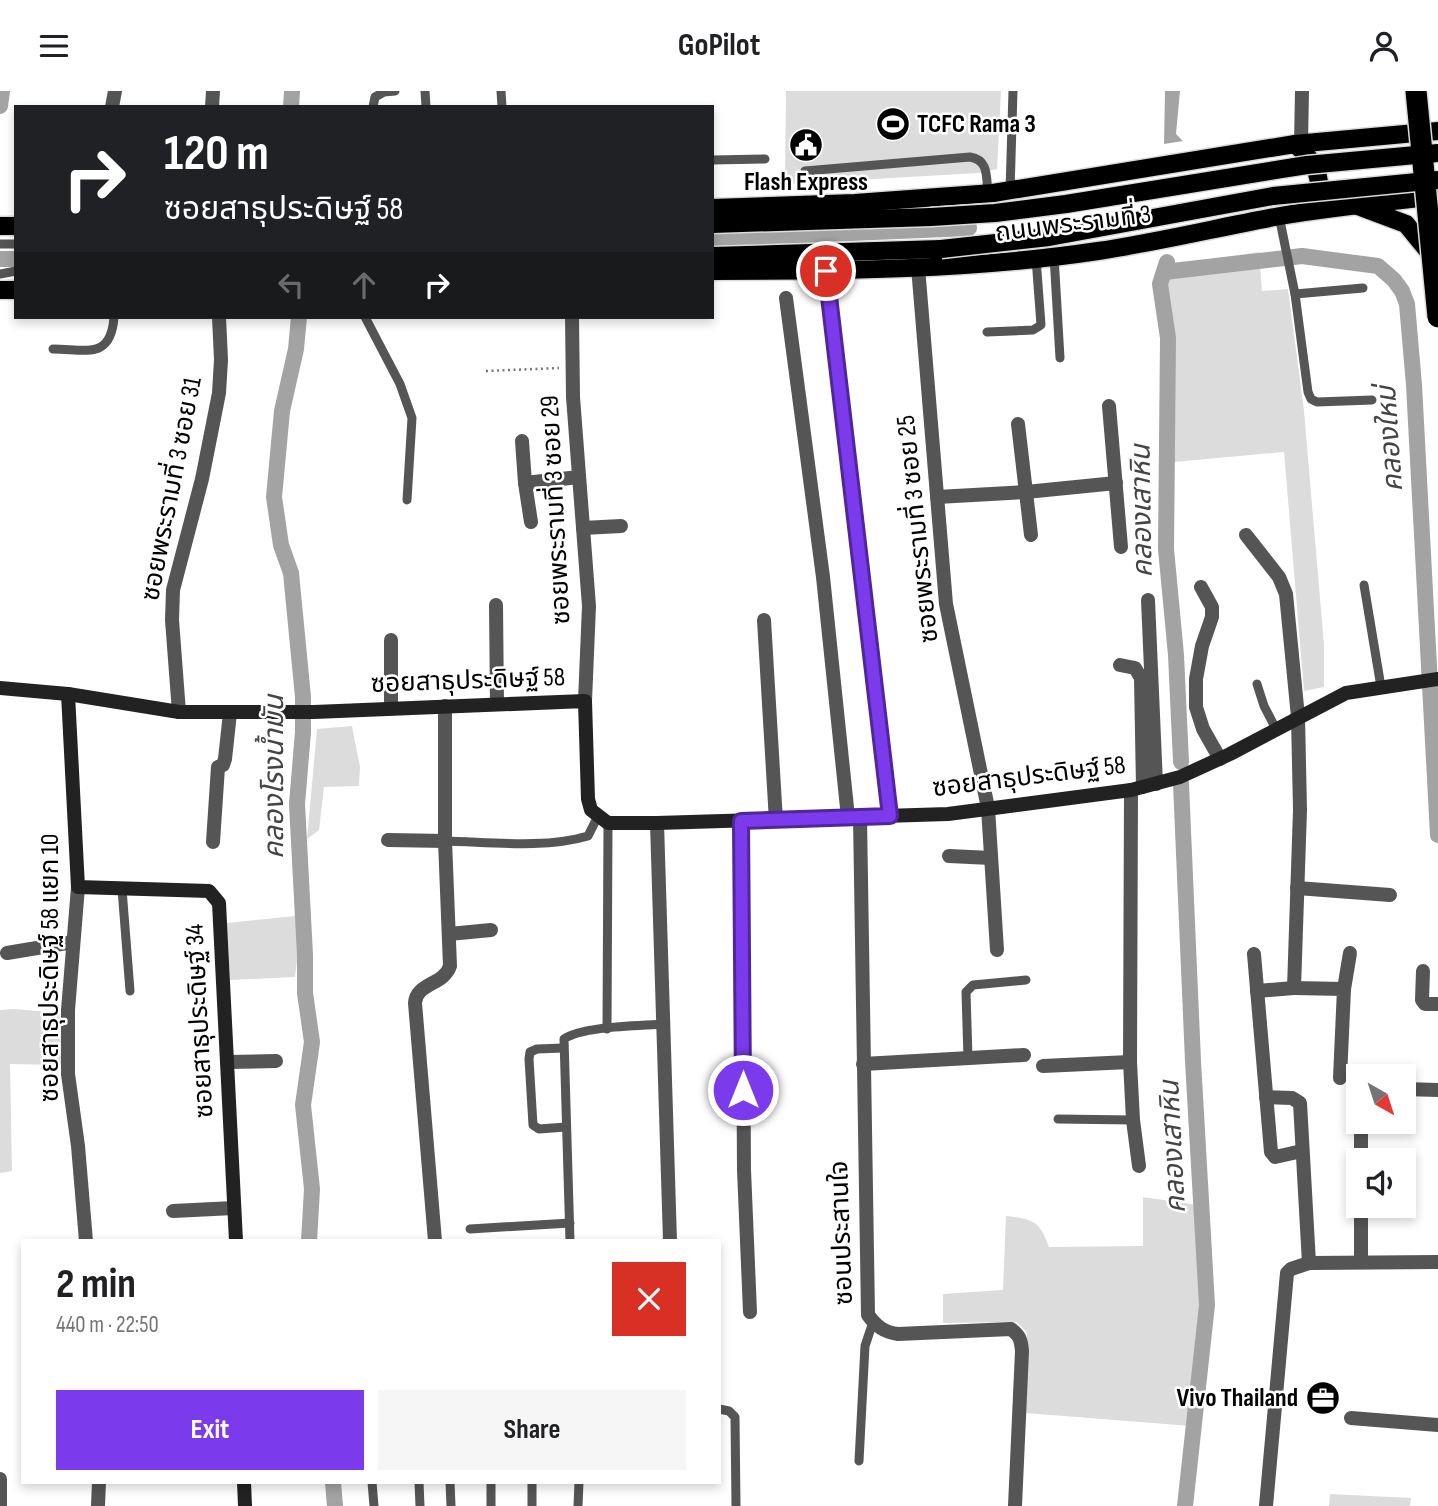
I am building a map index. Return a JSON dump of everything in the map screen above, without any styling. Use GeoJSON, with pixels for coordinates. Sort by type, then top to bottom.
{"type":"FeatureCollection","features":[{"type":"Feature","properties":{"kind":"highway"},"geometry":{"type":"LineString","coordinates":[[1416,91],[1438,317]]}},
{"type":"Feature","properties":{"kind":"main road","name":"ถนนพระรามที่ 3"},"geometry":{"type":"LineString","coordinates":[[714,208],[855,203],[1010,191],[1298,144],[1438,131]]}},
{"type":"Feature","properties":{"kind":"main road"},"geometry":{"type":"LineString","coordinates":[[1298,144],[1310,156],[1319,186],[1315,199],[1303,212]]}},
{"type":"Feature","properties":{"kind":"main road","name":"ถนนพระรามที่ 3"},"geometry":{"type":"LineString","coordinates":[[714,224],[995,213],[1307,165],[1438,153]]}},
{"type":"Feature","properties":{"kind":"main road","name":"ถนนพระรามที่ 3"},"geometry":{"type":"LineString","coordinates":[[714,256],[941,249],[1061,235],[1273,196],[1438,180]]}},
{"type":"Feature","properties":{"kind":"main road","name":"ถนนพระรามที่ 3"},"geometry":{"type":"LineString","coordinates":[[714,271],[826,271],[1045,257],[1148,242],[1353,204],[1438,197]]}},
{"type":"Feature","properties":{"kind":"main road"},"geometry":{"type":"LineString","coordinates":[[1353,204],[1406,224],[1438,262]]}},
{"type":"Feature","properties":{"kind":"street"},"geometry":{"type":"LineString","coordinates":[[1298,144],[1302,91]]}},
{"type":"Feature","properties":{"kind":"street","name":"ซอยพระรามที่ 3 ซอย 25"},"geometry":{"type":"LineString","coordinates":[[918,267],[946,604],[988,808],[998,950]]}},
{"type":"Feature","properties":{"kind":"street"},"geometry":{"type":"LineString","coordinates":[[826,271],[890,816]]}},
{"type":"Feature","properties":{"kind":"street","name":"ซอนประสานใจ"},"geometry":{"type":"LineString","coordinates":[[786,298],[854,817],[868,1315],[885,1332],[898,1335],[1011,1329],[1018,1334],[1022,1351],[1015,1506]]}},
{"type":"Feature","properties":{"kind":"street","name":"ซอยพระรามที่ 3 ซอย 31"},"geometry":{"type":"LineString","coordinates":[[179,712],[172,620],[173,590],[202,479],[219,393],[219,319]]}},
{"type":"Feature","properties":{"kind":"street","name":"ซอยพระรามที่ 3 ซอย 29"},"geometry":{"type":"LineString","coordinates":[[572,319],[579,477],[589,606],[585,701]]}},
{"type":"Feature","properties":{"kind":"street"},"geometry":{"type":"LineString","coordinates":[[1109,406],[1121,547]]}},
{"type":"Feature","properties":{"kind":"street"},"geometry":{"type":"LineString","coordinates":[[1017,424],[1031,535]]}},
{"type":"Feature","properties":{"kind":"street"},"geometry":{"type":"LineString","coordinates":[[522,442],[531,521]]}},
{"type":"Feature","properties":{"kind":"street"},"geometry":{"type":"LineString","coordinates":[[525,483],[579,477]]}},
{"type":"Feature","properties":{"kind":"street"},"geometry":{"type":"LineString","coordinates":[[937,497],[1116,484]]}},
{"type":"Feature","properties":{"kind":"street"},"geometry":{"type":"LineString","coordinates":[[583,528],[621,526]]}},
{"type":"Feature","properties":{"kind":"street"},"geometry":{"type":"LineString","coordinates":[[1246,535],[1279,577],[1286,594],[1298,717],[1300,810],[1294,988]]}},
{"type":"Feature","properties":{"kind":"street"},"geometry":{"type":"LineString","coordinates":[[1201,587],[1212,607],[1212,617],[1202,646],[1196,679],[1196,708],[1202,729],[1220,759]]}},
{"type":"Feature","properties":{"kind":"street"},"geometry":{"type":"LineString","coordinates":[[1139,1167],[1130,1062],[1144,787],[1148,600]]}},
{"type":"Feature","properties":{"kind":"street"},"geometry":{"type":"LineString","coordinates":[[496,605],[497,704]]}},
{"type":"Feature","properties":{"kind":"street"},"geometry":{"type":"LineString","coordinates":[[764,620],[776,821]]}},
{"type":"Feature","properties":{"kind":"street"},"geometry":{"type":"LineString","coordinates":[[391,640],[391,709]]}},
{"type":"Feature","properties":{"kind":"street"},"geometry":{"type":"LineString","coordinates":[[1119,665],[1135,668],[1140,678],[1144,787]]}},
{"type":"Feature","properties":{"kind":"street","name":"ซอยสาธุประดิษฐ์ 58"},"geometry":{"type":"LineString","coordinates":[[0,688],[68,694],[179,712],[314,712],[585,701],[588,799],[592,810],[603,819],[657,823],[948,814],[1144,787],[1180,777],[1220,759],[1346,693],[1438,679]]}},
{"type":"Feature","properties":{"kind":"street","name":"ซอยสาธุประดิษฐ์ 58 แยก 10"},"geometry":{"type":"LineString","coordinates":[[68,694],[78,887],[68,1010],[68,1075],[78,1146],[86,1239]]}},
{"type":"Feature","properties":{"kind":"street"},"geometry":{"type":"LineString","coordinates":[[435,1239],[415,1003],[419,991],[448,974],[450,966],[445,841],[445,706]]}},
{"type":"Feature","properties":{"kind":"street"},"geometry":{"type":"LineString","coordinates":[[213,842],[218,767],[223,765],[225,759],[230,713]]}},
{"type":"Feature","properties":{"kind":"street"},"geometry":{"type":"LineString","coordinates":[[741,821],[744,1170],[750,1312]]}},
{"type":"Feature","properties":{"kind":"street"},"geometry":{"type":"LineString","coordinates":[[657,823],[670,1239]]}},
{"type":"Feature","properties":{"kind":"street"},"geometry":{"type":"LineString","coordinates":[[388,840],[445,841]]}},
{"type":"Feature","properties":{"kind":"street"},"geometry":{"type":"LineString","coordinates":[[949,856],[991,857]]}},
{"type":"Feature","properties":{"kind":"street","name":"ซอยสาธุประดิษฐ์ 34"},"geometry":{"type":"LineString","coordinates":[[78,887],[209,891],[219,903],[236,1239]]}},
{"type":"Feature","properties":{"kind":"street"},"geometry":{"type":"LineString","coordinates":[[1297,888],[1390,895]]}},
{"type":"Feature","properties":{"kind":"street"},"geometry":{"type":"LineString","coordinates":[[449,934],[491,930]]}},
{"type":"Feature","properties":{"kind":"street"},"geometry":{"type":"LineString","coordinates":[[7,953],[73,942]]}},
{"type":"Feature","properties":{"kind":"street"},"geometry":{"type":"LineString","coordinates":[[1340,1078],[1344,989],[1350,953]]}},
{"type":"Feature","properties":{"kind":"street"},"geometry":{"type":"LineString","coordinates":[[1254,954],[1273,1155],[1275,1157],[1302,1151]]}},
{"type":"Feature","properties":{"kind":"street"},"geometry":{"type":"LineString","coordinates":[[1423,971],[1422,1000],[1425,1004],[1435,1004]]}},
{"type":"Feature","properties":{"kind":"street"},"geometry":{"type":"LineString","coordinates":[[1257,991],[1294,988],[1344,989]]}},
{"type":"Feature","properties":{"kind":"street"},"geometry":{"type":"LineString","coordinates":[[863,1064],[1024,1055]]}},
{"type":"Feature","properties":{"kind":"street"},"geometry":{"type":"LineString","coordinates":[[227,1062],[276,1061]]}},
{"type":"Feature","properties":{"kind":"street"},"geometry":{"type":"LineString","coordinates":[[1043,1066],[1130,1062]]}},
{"type":"Feature","properties":{"kind":"street"},"geometry":{"type":"LineString","coordinates":[[1416,1089],[1438,1090]]}},
{"type":"Feature","properties":{"kind":"street"},"geometry":{"type":"LineString","coordinates":[[1266,1097],[1292,1098],[1300,1103],[1309,1263]]}},
{"type":"Feature","properties":{"kind":"street"},"geometry":{"type":"LineString","coordinates":[[173,1211],[234,1207]]}},
{"type":"Feature","properties":{"kind":"street"},"geometry":{"type":"LineString","coordinates":[[1361,1218],[1361,1262]]}},
{"type":"Feature","properties":{"kind":"street"},"geometry":{"type":"LineString","coordinates":[[1266,1506],[1286,1280],[1290,1269],[1309,1263],[1432,1262]]}},
{"type":"Feature","properties":{"kind":"street"},"geometry":{"type":"LineString","coordinates":[[1351,1418],[1438,1425]]}},
{"type":"Feature","properties":{"kind":"street"},"geometry":{"type":"LineString","coordinates":[[0,1479],[1,1506]]}},
{"type":"Feature","properties":{"kind":"street"},"geometry":{"type":"LineString","coordinates":[[98,1506],[99,1484]]}},
{"type":"Feature","properties":{"kind":"street"},"geometry":{"type":"LineString","coordinates":[[244,1484],[245,1506]]}},
{"type":"Feature","properties":{"kind":"lane"},"geometry":{"type":"LineString","coordinates":[[373,105],[375,97],[384,92],[396,91]]}},
{"type":"Feature","properties":{"kind":"lane"},"geometry":{"type":"LineString","coordinates":[[1010,191],[1013,91]]}},
{"type":"Feature","properties":{"kind":"lane"},"geometry":{"type":"LineString","coordinates":[[805,171],[979,158],[984,164],[988,193]]}},
{"type":"Feature","properties":{"kind":"lane"},"geometry":{"type":"LineString","coordinates":[[714,160],[765,159]]}},
{"type":"Feature","properties":{"kind":"lane"},"geometry":{"type":"LineString","coordinates":[[1279,216],[1295,291],[1311,399],[1317,402],[1372,400]]}},
{"type":"Feature","properties":{"kind":"lane"},"geometry":{"type":"LineString","coordinates":[[987,333],[1033,330],[1041,325],[1045,257]]}},
{"type":"Feature","properties":{"kind":"lane"},"geometry":{"type":"LineString","coordinates":[[1045,257],[1060,358]]}},
{"type":"Feature","properties":{"kind":"lane"},"geometry":{"type":"LineString","coordinates":[[1295,291],[1363,288]]}},
{"type":"Feature","properties":{"kind":"lane"},"geometry":{"type":"LineString","coordinates":[[53,349],[100,349],[108,343],[114,319]]}},
{"type":"Feature","properties":{"kind":"lane"},"geometry":{"type":"LineString","coordinates":[[366,319],[400,384],[412,418],[407,500]]}},
{"type":"Feature","properties":{"kind":"lane"},"geometry":{"type":"LineString","coordinates":[[1364,585],[1381,687]]}},
{"type":"Feature","properties":{"kind":"lane"},"geometry":{"type":"LineString","coordinates":[[1257,684],[1264,706],[1276,729]]}},
{"type":"Feature","properties":{"kind":"lane"},"geometry":{"type":"LineString","coordinates":[[445,841],[536,842],[578,839],[588,835],[603,819]]}},
{"type":"Feature","properties":{"kind":"lane"},"geometry":{"type":"LineString","coordinates":[[603,819],[607,1029]]}},
{"type":"Feature","properties":{"kind":"lane"},"geometry":{"type":"LineString","coordinates":[[122,888],[130,991]]}},
{"type":"Feature","properties":{"kind":"lane"},"geometry":{"type":"LineString","coordinates":[[968,1058],[966,992],[973,985],[1026,980]]}},
{"type":"Feature","properties":{"kind":"lane"},"geometry":{"type":"LineString","coordinates":[[570,1239],[564,1039],[573,1033],[664,1024]]}},
{"type":"Feature","properties":{"kind":"lane"},"geometry":{"type":"LineString","coordinates":[[563,1048],[537,1049],[530,1052],[529,1059],[533,1125],[539,1129],[566,1127]]}},
{"type":"Feature","properties":{"kind":"lane"},"geometry":{"type":"LineString","coordinates":[[1058,1119],[1133,1120]]}},
{"type":"Feature","properties":{"kind":"lane"},"geometry":{"type":"LineString","coordinates":[[470,1229],[570,1223]]}},
{"type":"Feature","properties":{"kind":"lane"},"geometry":{"type":"LineString","coordinates":[[859,1461],[865,1346],[873,1322]]}},
{"type":"Feature","properties":{"kind":"lane"},"geometry":{"type":"LineString","coordinates":[[721,1409],[729,1411],[734,1417],[736,1506]]}},
{"type":"Feature","properties":{"kind":"lane"},"geometry":{"type":"LineString","coordinates":[[372,1484],[374,1506]]}},
{"type":"Feature","properties":{"kind":"lane"},"geometry":{"type":"LineString","coordinates":[[419,1484],[420,1506]]}},
{"type":"Feature","properties":{"kind":"lane"},"geometry":{"type":"LineString","coordinates":[[450,1484],[451,1506]]}},
{"type":"Feature","properties":{"kind":"lane"},"geometry":{"type":"LineString","coordinates":[[491,1484],[491,1506]]}},
{"type":"Feature","properties":{"kind":"lane"},"geometry":{"type":"LineString","coordinates":[[532,1484],[533,1506]]}},
{"type":"Feature","properties":{"kind":"lane"},"geometry":{"type":"LineString","coordinates":[[578,1506],[579,1484]]}},
{"type":"Feature","properties":{"kind":"path"},"geometry":{"type":"LineString","coordinates":[[486,371],[573,368]]}},
{"type":"Feature","properties":{"kind":"shaded area","name":"TCFC Rama 3"},"geometry":{"type":"Polygon","coordinates":[[[786,91],[1001,91],[997,169],[979,173],[785,184],[786,91]]]}},
{"type":"Feature","properties":{"kind":"shaded area"},"geometry":{"type":"Polygon","coordinates":[[[1165,91],[1180,91],[1176,134],[1183,141],[1164,144],[1165,91]]]}},
{"type":"Feature","properties":{"kind":"shaded area"},"geometry":{"type":"Polygon","coordinates":[[[1259,252],[1262,291],[1288,289],[1304,411],[1324,645],[1324,687],[1304,691],[1284,452],[1174,462],[1166,283],[1178,264],[1259,252]]]}},
{"type":"Feature","properties":{"kind":"shaded area"},"geometry":{"type":"Polygon","coordinates":[[[352,726],[360,767],[359,786],[324,787],[319,830],[307,839],[317,729],[352,726]]]}},
{"type":"Feature","properties":{"kind":"shaded area"},"geometry":{"type":"Polygon","coordinates":[[[295,916],[298,952],[295,977],[230,980],[227,923],[295,916]]]}},
{"type":"Feature","properties":{"kind":"shaded area"},"geometry":{"type":"Polygon","coordinates":[[[0,1010],[60,1013],[61,1065],[10,1064],[12,1171],[0,1173],[0,1010]]]}},
{"type":"Feature","properties":{"kind":"shaded area"},"geometry":{"type":"Polygon","coordinates":[[[1143,1197],[1198,1205],[1204,1315],[1190,1426],[1026,1413],[1027,1332],[1016,1322],[943,1323],[943,1294],[1003,1290],[1006,1216],[1023,1218],[1034,1223],[1039,1227],[1049,1247],[1143,1246],[1143,1197]]]}},
{"type":"Feature","properties":{"kind":"shaded area"},"geometry":{"type":"Polygon","coordinates":[[[1330,1494],[1411,1498],[1410,1506],[1329,1506],[1330,1494]]]}},
{"type":"Feature","properties":{"kind":"waterway"},"geometry":{"type":"LineString","coordinates":[[0,106],[2,91]]}},
{"type":"Feature","properties":{"kind":"waterway","name":"คลองโรงน้ำมัน"},"geometry":{"type":"LineString","coordinates":[[291,105],[292,91]]}},
{"type":"Feature","properties":{"kind":"waterway"},"geometry":{"type":"LineString","coordinates":[[714,239],[969,228]]}},
{"type":"Feature","properties":{"kind":"waterway","name":"คลองใหม่"},"geometry":{"type":"LineString","coordinates":[[1164,272],[1302,256],[1378,266],[1402,291],[1407,304],[1414,385],[1438,835]]}},
{"type":"Feature","properties":{"kind":"waterway"},"geometry":{"type":"LineString","coordinates":[[0,259],[14,259]]}},
{"type":"Feature","properties":{"kind":"waterway","name":"คลองเสาหิน"},"geometry":{"type":"LineString","coordinates":[[1167,262],[1160,284],[1168,338],[1166,549],[1176,655],[1181,762]]}},
{"type":"Feature","properties":{"kind":"waterway","name":"คลองโรงน้ำมัน"},"geometry":{"type":"LineString","coordinates":[[299,319],[296,349],[282,411],[274,497],[281,545],[291,573],[303,697],[297,804],[305,993],[312,1042],[303,1105],[312,1189],[309,1239]]}},
{"type":"Feature","properties":{"kind":"waterway","name":"คลองเสาหิน"},"geometry":{"type":"LineString","coordinates":[[1181,784],[1207,1305],[1185,1506]]}},
{"type":"Feature","properties":{"kind":"waterway","name":"คลองโรงน้ำมัน"},"geometry":{"type":"LineString","coordinates":[[333,1484],[335,1506]]}},
{"type":"Feature","properties":{"kind":"place","name":"TCFC Rama 3"},"geometry":{"type":"Point","coordinates":[893,124]}},
{"type":"Feature","properties":{"kind":"place","name":"Flash Express"},"geometry":{"type":"Point","coordinates":[806,145]}},
{"type":"Feature","properties":{"kind":"place","name":"Vivo Thailand"},"geometry":{"type":"Point","coordinates":[1323,1398]}},
{"type":"Feature","properties":{"kind":"route"},"geometry":{"type":"LineString","coordinates":[[743,1090],[741,821],[890,816],[826,271]]}}]}
